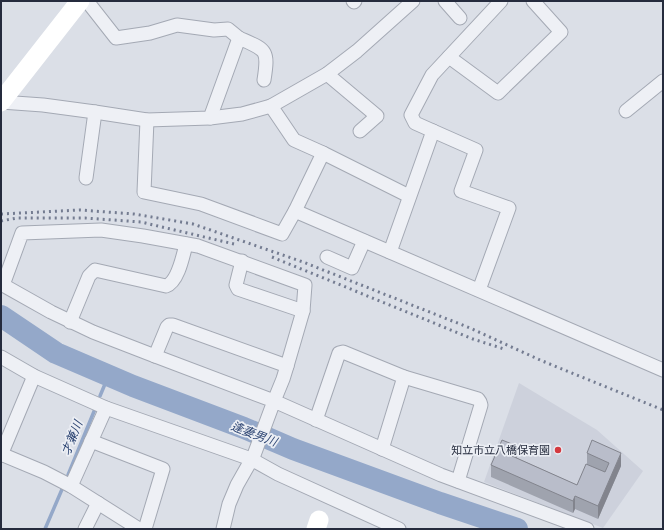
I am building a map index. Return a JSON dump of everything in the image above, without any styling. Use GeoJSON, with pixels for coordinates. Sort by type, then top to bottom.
{"type":"FeatureCollection","features":[{"type":"Feature","properties":{"kind":"street"},"geometry":{"type":"LineString","coordinates":[[1,102],[80,1]]}},
{"type":"Feature","properties":{"kind":"street"},"geometry":{"type":"LineString","coordinates":[[87,1],[116,38],[150,33],[177,26],[214,30],[228,29],[239,38],[262,48],[267,62],[264,80]]}},
{"type":"Feature","properties":{"kind":"street"},"geometry":{"type":"LineString","coordinates":[[1,102],[43,105],[147,120],[210,118],[242,114],[271,106],[327,74],[357,51],[413,1]]}},
{"type":"Feature","properties":{"kind":"street"},"geometry":{"type":"LineString","coordinates":[[445,1],[460,18]]}},
{"type":"Feature","properties":{"kind":"street"},"geometry":{"type":"LineString","coordinates":[[479,290],[509,208],[461,191],[476,150],[415,123],[411,115],[432,75],[501,1]]}},
{"type":"Feature","properties":{"kind":"street"},"geometry":{"type":"LineString","coordinates":[[450,57],[498,93],[561,32],[533,1]]}},
{"type":"Feature","properties":{"kind":"street"},"geometry":{"type":"LineString","coordinates":[[210,118],[239,38]]}},
{"type":"Feature","properties":{"kind":"street"},"geometry":{"type":"LineString","coordinates":[[327,74],[377,116],[360,131]]}},
{"type":"Feature","properties":{"kind":"street"},"geometry":{"type":"LineString","coordinates":[[626,112],[663,81]]}},
{"type":"Feature","properties":{"kind":"street"},"geometry":{"type":"LineString","coordinates":[[271,106],[294,140],[409,196]]}},
{"type":"Feature","properties":{"kind":"street"},"geometry":{"type":"LineString","coordinates":[[86,178],[95,112]]}},
{"type":"Feature","properties":{"kind":"street"},"geometry":{"type":"LineString","coordinates":[[147,120],[144,192],[201,204],[282,234],[295,211],[323,153]]}},
{"type":"Feature","properties":{"kind":"street"},"geometry":{"type":"LineString","coordinates":[[390,252],[433,131]]}},
{"type":"Feature","properties":{"kind":"street"},"geometry":{"type":"LineString","coordinates":[[295,211],[663,370]]}},
{"type":"Feature","properties":{"kind":"street"},"geometry":{"type":"LineString","coordinates":[[223,529],[229,504],[237,485],[253,457],[273,405],[283,379],[303,311],[305,286],[242,261],[198,246],[101,230],[22,234],[3,285],[70,322],[273,405],[316,420],[458,481],[587,529]]}},
{"type":"Feature","properties":{"kind":"street"},"geometry":{"type":"LineString","coordinates":[[327,257],[352,268],[364,241]]}},
{"type":"Feature","properties":{"kind":"street"},"geometry":{"type":"LineString","coordinates":[[70,322],[89,276],[95,270],[166,286],[173,282],[186,244]]}},
{"type":"Feature","properties":{"kind":"street"},"geometry":{"type":"LineString","coordinates":[[242,261],[236,284],[238,289],[303,311]]}},
{"type":"Feature","properties":{"kind":"street"},"geometry":{"type":"LineString","coordinates":[[155,356],[167,327],[169,325],[173,325],[287,366]]}},
{"type":"Feature","properties":{"kind":"street"},"geometry":{"type":"LineString","coordinates":[[316,420],[340,353],[343,352],[404,377],[478,399],[481,405],[458,481]]}},
{"type":"Feature","properties":{"kind":"street"},"geometry":{"type":"LineString","coordinates":[[1,357],[34,376],[106,408],[253,457],[278,474],[399,529]]}},
{"type":"Feature","properties":{"kind":"street"},"geometry":{"type":"LineString","coordinates":[[34,376],[1,454],[44,472],[71,486],[139,529]]}},
{"type":"Feature","properties":{"kind":"street"},"geometry":{"type":"LineString","coordinates":[[382,449],[404,377]]}},
{"type":"Feature","properties":{"kind":"street"},"geometry":{"type":"LineString","coordinates":[[71,486],[106,408]]}},
{"type":"Feature","properties":{"kind":"street"},"geometry":{"type":"LineString","coordinates":[[91,441],[163,469],[145,529]]}},
{"type":"Feature","properties":{"kind":"street"},"geometry":{"type":"LineString","coordinates":[[85,529],[98,503]]}},
{"type":"Feature","properties":{"kind":"shaded area","name":"知立市立八橋保育園"},"geometry":{"type":"Polygon","coordinates":[[[519,383],[597,430],[643,471],[603,528],[484,482],[519,383]]]}},
{"type":"Feature","properties":{"kind":"building"},"geometry":{"type":"Polygon","coordinates":[[[502,440],[517,446],[512,456],[577,485],[586,464],[605,472],[609,463],[587,453],[592,440],[621,453],[598,506],[575,496],[573,501],[491,465],[502,440]]]}},
{"type":"Feature","properties":{"kind":"waterway","name":"逢妻男川"},"geometry":{"type":"LineString","coordinates":[[1,316],[56,353],[133,386],[244,428],[293,449],[440,503],[517,529]]}},
{"type":"Feature","properties":{"kind":"waterway","name":"才兼川"},"geometry":{"type":"LineString","coordinates":[[100,396],[105,384],[113,378]]}},
{"type":"Feature","properties":{"kind":"waterway","name":"才兼川"},"geometry":{"type":"LineString","coordinates":[[68,475],[95,409]]}},
{"type":"Feature","properties":{"kind":"waterway","name":"才兼川"},"geometry":{"type":"LineString","coordinates":[[45,529],[63,487]]}},
{"type":"Feature","properties":{"kind":"railway"},"geometry":{"type":"LineString","coordinates":[[1,214],[80,210],[134,214],[193,224],[303,262],[470,328],[540,360],[663,410]]}},
{"type":"Feature","properties":{"kind":"railway"},"geometry":{"type":"LineString","coordinates":[[1,221],[17,218],[85,218],[141,222],[234,244]]}},
{"type":"Feature","properties":{"kind":"railway"},"geometry":{"type":"LineString","coordinates":[[272,257],[473,339],[504,349]]}},
{"type":"Feature","properties":{"kind":"place","name":"知立市立八橋保育園"},"geometry":{"type":"Point","coordinates":[558,450]}}]}
